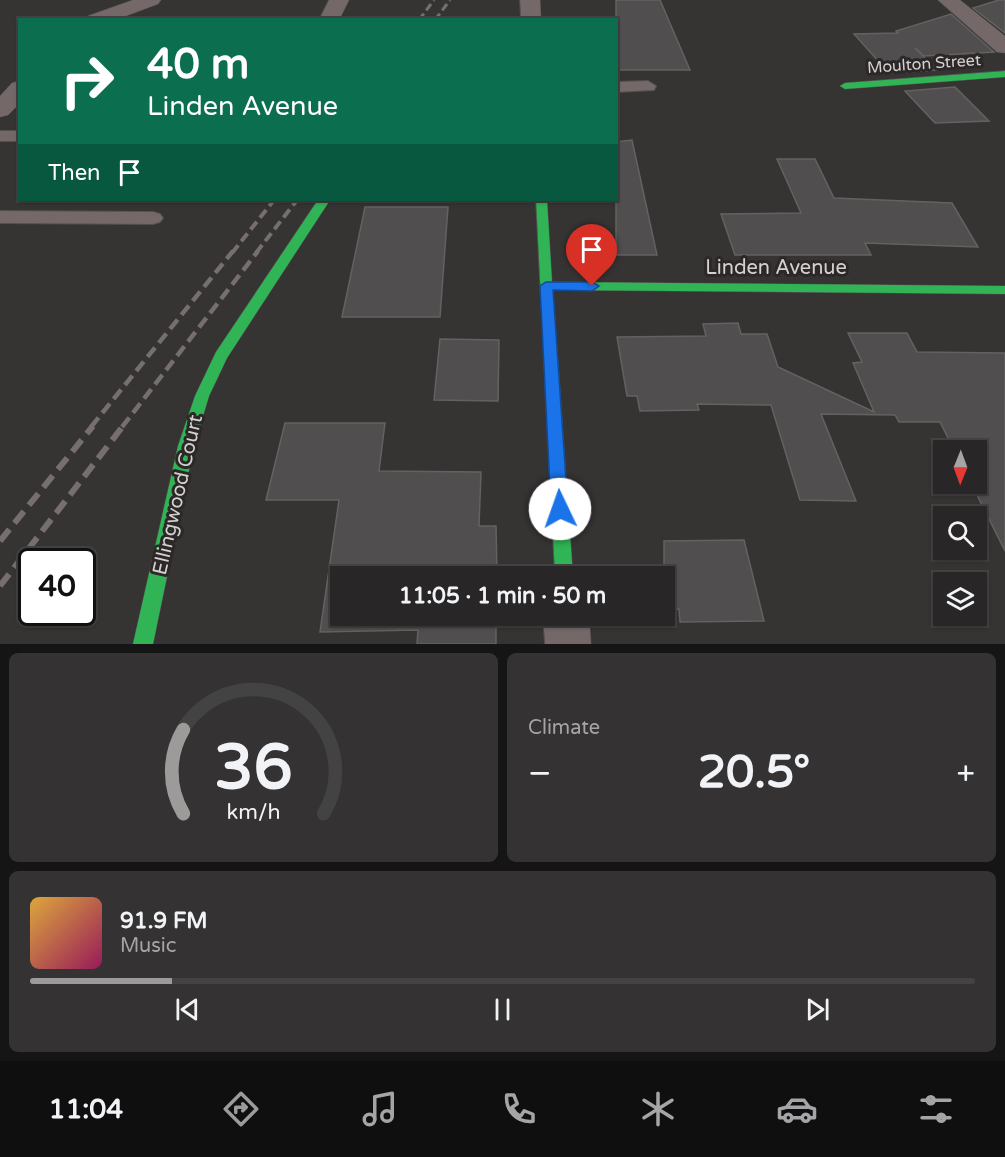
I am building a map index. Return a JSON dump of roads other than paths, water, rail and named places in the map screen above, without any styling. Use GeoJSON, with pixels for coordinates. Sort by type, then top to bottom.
{"type":"FeatureCollection","features":[{"type":"Feature","properties":{"kind":"street"},"geometry":{"type":"LineString","coordinates":[[100,18],[151,0]]}},
{"type":"Feature","properties":{"kind":"street"},"geometry":{"type":"LineString","coordinates":[[330,18],[339,0]]}},
{"type":"Feature","properties":{"kind":"street"},"geometry":{"type":"LineString","coordinates":[[530,0],[531,18]]}},
{"type":"Feature","properties":{"kind":"street"},"geometry":{"type":"LineString","coordinates":[[948,0],[1005,47]]}},
{"type":"Feature","properties":{"kind":"street","name":"Moulton Street"},"geometry":{"type":"LineString","coordinates":[[845,86],[1005,74]]}},
{"type":"Feature","properties":{"kind":"street"},"geometry":{"type":"LineString","coordinates":[[0,83],[18,82]]}},
{"type":"Feature","properties":{"kind":"street"},"geometry":{"type":"LineString","coordinates":[[0,110],[18,90]]}},
{"type":"Feature","properties":{"kind":"street","name":"Ellingwood Court"},"geometry":{"type":"LineString","coordinates":[[142,644],[186,446],[202,396],[221,356],[323,201]]}},
{"type":"Feature","properties":{"kind":"street"},"geometry":{"type":"LineString","coordinates":[[541,201],[563,566]]}},
{"type":"Feature","properties":{"kind":"street","name":"Linden Avenue"},"geometry":{"type":"LineString","coordinates":[[546,286],[1005,290]]}},
{"type":"Feature","properties":{"kind":"street"},"geometry":{"type":"LineString","coordinates":[[567,626],[568,644]]}},
{"type":"Feature","properties":{"kind":"lane"},"geometry":{"type":"LineString","coordinates":[[618,87],[648,86]]}},
{"type":"Feature","properties":{"kind":"lane"},"geometry":{"type":"LineString","coordinates":[[0,136],[18,136]]}},
{"type":"Feature","properties":{"kind":"lane"},"geometry":{"type":"LineString","coordinates":[[0,217],[153,218]]}},
{"type":"Feature","properties":{"kind":"railway"},"geometry":{"type":"LineString","coordinates":[[420,18],[434,0]]}},
{"type":"Feature","properties":{"kind":"railway"},"geometry":{"type":"LineString","coordinates":[[436,18],[450,0]]}},
{"type":"Feature","properties":{"kind":"railway"},"geometry":{"type":"LineString","coordinates":[[232,253],[273,201]]}},
{"type":"Feature","properties":{"kind":"railway"},"geometry":{"type":"LineString","coordinates":[[256,253],[296,201]]}},
{"type":"Feature","properties":{"kind":"railway"},"geometry":{"type":"LineString","coordinates":[[91,427],[233,251]]}},
{"type":"Feature","properties":{"kind":"railway"},"geometry":{"type":"LineString","coordinates":[[122,427],[258,251]]}},
{"type":"Feature","properties":{"kind":"railway"},"geometry":{"type":"LineString","coordinates":[[0,541],[93,426]]}},
{"type":"Feature","properties":{"kind":"railway"},"geometry":{"type":"LineString","coordinates":[[0,586],[123,426]]}}]}
